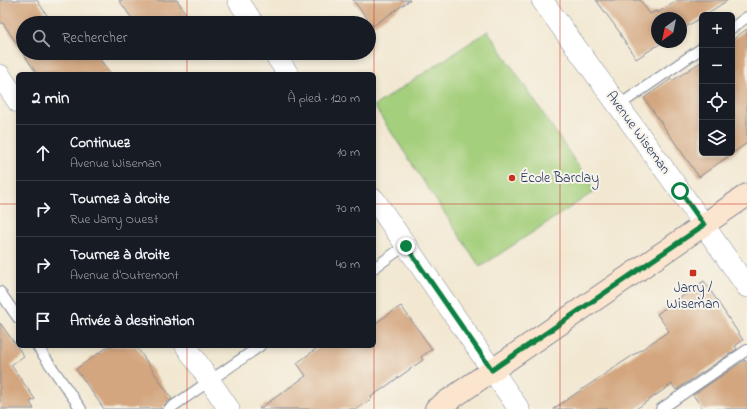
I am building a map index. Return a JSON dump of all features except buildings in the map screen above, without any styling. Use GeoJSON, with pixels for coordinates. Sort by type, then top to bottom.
{"type":"FeatureCollection","features":[{"type":"Feature","properties":{"kind":"main road"},"geometry":{"type":"LineString","coordinates":[[436,409],[747,195]]}},
{"type":"Feature","properties":{"kind":"street"},"geometry":{"type":"LineString","coordinates":[[238,0],[248,16]]}},
{"type":"Feature","properties":{"kind":"street","name":"Avenue Wiseman"},"geometry":{"type":"LineString","coordinates":[[542,0],[747,287]]}},
{"type":"Feature","properties":{"kind":"street"},"geometry":{"type":"LineString","coordinates":[[279,60],[287,72]]}},
{"type":"Feature","properties":{"kind":"street"},"geometry":{"type":"LineString","coordinates":[[0,76],[16,99]]}},
{"type":"Feature","properties":{"kind":"street"},"geometry":{"type":"LineString","coordinates":[[376,202],[518,409]]}},
{"type":"Feature","properties":{"kind":"street"},"geometry":{"type":"LineString","coordinates":[[187,348],[229,409]]}},
{"type":"Feature","properties":{"kind":"lane"},"geometry":{"type":"LineString","coordinates":[[735,26],[747,17]]}},
{"type":"Feature","properties":{"kind":"lane"},"geometry":{"type":"LineString","coordinates":[[618,106],[699,50]]}},
{"type":"Feature","properties":{"kind":"lane"},"geometry":{"type":"LineString","coordinates":[[376,267],[406,246]]}},
{"type":"Feature","properties":{"kind":"lane"},"geometry":{"type":"LineString","coordinates":[[0,292],[16,315]]}},
{"type":"Feature","properties":{"kind":"lane"},"geometry":{"type":"LineString","coordinates":[[38,348],[81,409]]}},
{"type":"Feature","properties":{"kind":"lane"},"geometry":{"type":"LineString","coordinates":[[169,409],[257,348]]}},
{"type":"Feature","properties":{"kind":"lane"},"geometry":{"type":"LineString","coordinates":[[661,409],[747,350]]}},
{"type":"Feature","properties":{"kind":"green space"},"geometry":{"type":"Polygon","coordinates":[[[488,31],[595,191],[480,267],[376,109],[376,105],[488,31]]]}},
{"type":"Feature","properties":{"kind":"place","name":"École Barclay"},"geometry":{"type":"Point","coordinates":[512,178]}},
{"type":"Feature","properties":{"kind":"place","name":"Jarry / Wiseman"},"geometry":{"type":"Point","coordinates":[693,273]}},
{"type":"Feature","properties":{"kind":"route"},"geometry":{"type":"LineString","coordinates":[[406,246],[492,370],[704,225],[680,191]]}}]}
